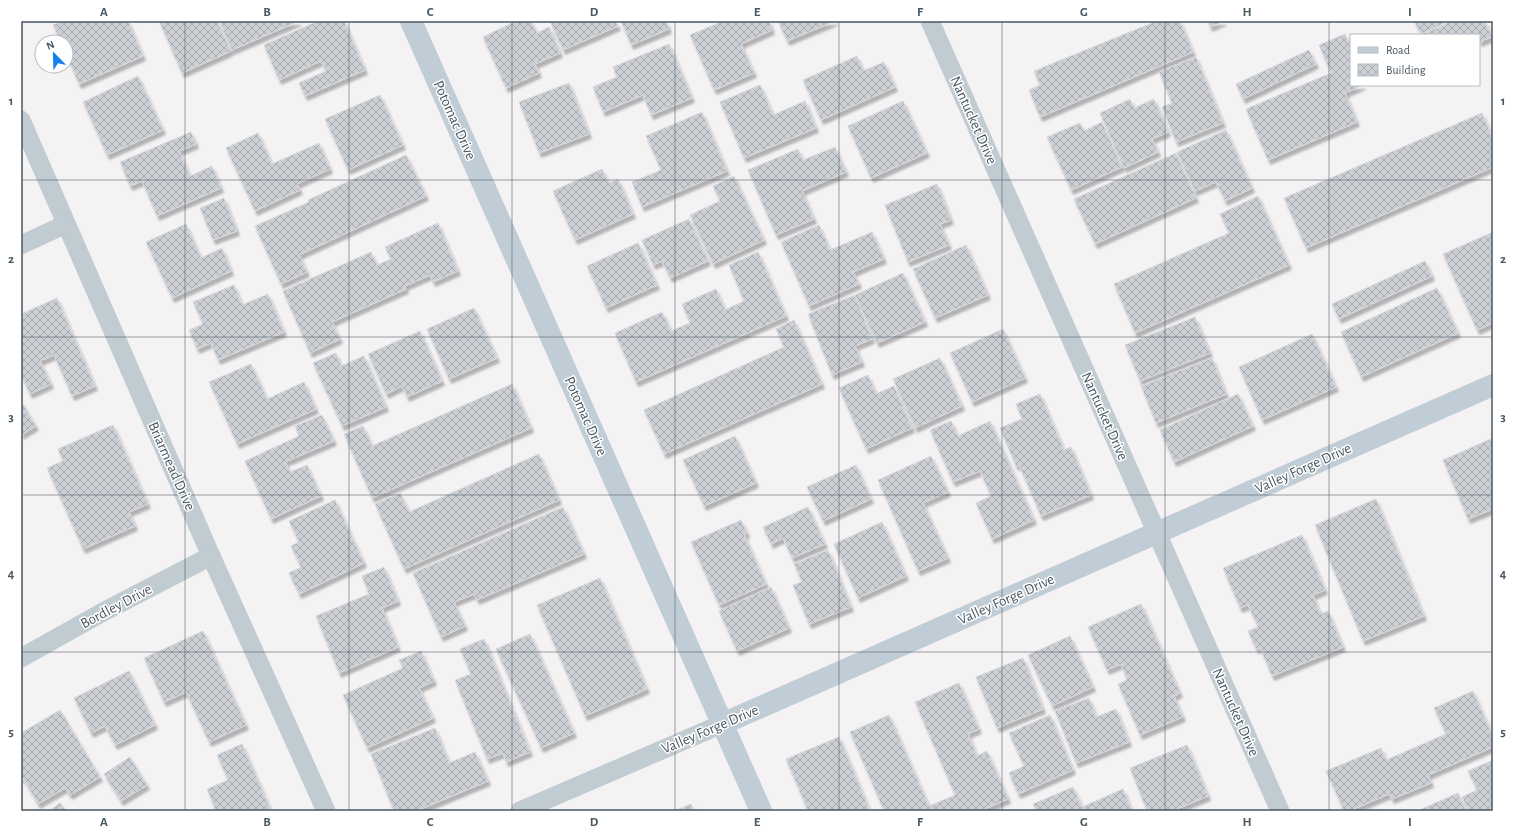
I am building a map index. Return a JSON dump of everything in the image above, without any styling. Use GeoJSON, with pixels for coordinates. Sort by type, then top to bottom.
{"type":"FeatureCollection","features":[{"type":"Feature","properties":{"kind":"street","name":"Potomac Drive"},"geometry":{"type":"LineString","coordinates":[[411,21],[760,811]]}},
{"type":"Feature","properties":{"kind":"street","name":"Nantucket Drive"},"geometry":{"type":"LineString","coordinates":[[930,21],[1280,811]]}},
{"type":"Feature","properties":{"kind":"street","name":"Briarmead Drive"},"geometry":{"type":"LineString","coordinates":[[21,120],[212,556],[326,811]]}},
{"type":"Feature","properties":{"kind":"street"},"geometry":{"type":"LineString","coordinates":[[21,245],[66,224]]}},
{"type":"Feature","properties":{"kind":"street","name":"Valley Forge Drive"},"geometry":{"type":"LineString","coordinates":[[520,811],[722,724],[1493,385]]}},
{"type":"Feature","properties":{"kind":"street","name":"Bordley Drive"},"geometry":{"type":"LineString","coordinates":[[21,658],[103,612],[212,556]]}},
{"type":"Feature","properties":{"kind":"building"},"geometry":{"type":"Polygon","coordinates":[[[62,21],[128,21],[143,56],[79,84],[74,72],[74,34],[57,34],[53,25],[62,21]]]}},
{"type":"Feature","properties":{"kind":"building"},"geometry":{"type":"Polygon","coordinates":[[[159,21],[217,21],[231,51],[182,73],[159,21]]]}},
{"type":"Feature","properties":{"kind":"building"},"geometry":{"type":"Polygon","coordinates":[[[219,21],[299,21],[232,50],[219,21]]]}},
{"type":"Feature","properties":{"kind":"building"},"geometry":{"type":"Polygon","coordinates":[[[318,21],[344,21],[365,70],[305,96],[299,83],[326,71],[321,61],[279,80],[264,45],[318,21]]]}},
{"type":"Feature","properties":{"kind":"building"},"geometry":{"type":"Polygon","coordinates":[[[516,21],[531,21],[537,33],[549,27],[560,53],[535,64],[539,73],[506,88],[483,37],[516,21]]]}},
{"type":"Feature","properties":{"kind":"building"},"geometry":{"type":"Polygon","coordinates":[[[550,21],[615,21],[618,26],[563,50],[550,21]]]}},
{"type":"Feature","properties":{"kind":"building"},"geometry":{"type":"Polygon","coordinates":[[[621,21],[666,21],[669,29],[631,45],[621,21]]]}},
{"type":"Feature","properties":{"kind":"building"},"geometry":{"type":"Polygon","coordinates":[[[723,21],[769,21],[772,30],[741,44],[754,73],[714,90],[690,35],[723,21]]]}},
{"type":"Feature","properties":{"kind":"building"},"geometry":{"type":"Polygon","coordinates":[[[778,21],[835,21],[787,41],[778,21]]]}},
{"type":"Feature","properties":{"kind":"building"},"geometry":{"type":"Polygon","coordinates":[[[1152,21],[1180,21],[1193,52],[1040,117],[1029,90],[1040,85],[1034,71],[1152,23],[1152,21]]]}},
{"type":"Feature","properties":{"kind":"building"},"geometry":{"type":"Polygon","coordinates":[[[1208,21],[1224,21],[1210,27],[1208,21]]]}},
{"type":"Feature","properties":{"kind":"building"},"geometry":{"type":"Polygon","coordinates":[[[1414,21],[1444,21],[1445,23],[1421,34],[1414,21]]]}},
{"type":"Feature","properties":{"kind":"building"},"geometry":{"type":"Polygon","coordinates":[[[1446,21],[1485,21],[1492,37],[1480,42],[1480,34],[1428,34],[1427,32],[1447,24],[1446,21]]]}},
{"type":"Feature","properties":{"kind":"building"},"geometry":{"type":"Polygon","coordinates":[[[1345,34],[1350,45],[1350,86],[1361,86],[1345,93],[1357,122],[1268,160],[1246,109],[1331,73],[1319,45],[1345,34]]]}},
{"type":"Feature","properties":{"kind":"building"},"geometry":{"type":"Polygon","coordinates":[[[669,44],[692,98],[651,115],[643,95],[603,112],[593,87],[617,77],[613,67],[669,44]]]}},
{"type":"Feature","properties":{"kind":"building"},"geometry":{"type":"Polygon","coordinates":[[[1309,50],[1316,64],[1243,99],[1236,84],[1309,50]]]}},
{"type":"Feature","properties":{"kind":"building"},"geometry":{"type":"Polygon","coordinates":[[[857,56],[863,71],[884,62],[895,87],[821,120],[803,80],[857,56]]]}},
{"type":"Feature","properties":{"kind":"building"},"geometry":{"type":"Polygon","coordinates":[[[1196,57],[1223,123],[1176,142],[1162,107],[1172,103],[1159,72],[1196,57]]]}},
{"type":"Feature","properties":{"kind":"building"},"geometry":{"type":"Polygon","coordinates":[[[138,76],[163,130],[107,155],[83,102],[138,76]]]}},
{"type":"Feature","properties":{"kind":"building"},"geometry":{"type":"Polygon","coordinates":[[[569,83],[589,134],[539,153],[519,102],[569,83]]]}},
{"type":"Feature","properties":{"kind":"building"},"geometry":{"type":"Polygon","coordinates":[[[760,85],[773,115],[805,101],[816,128],[744,158],[720,102],[760,85]]]}},
{"type":"Feature","properties":{"kind":"building"},"geometry":{"type":"Polygon","coordinates":[[[380,95],[403,145],[348,170],[325,119],[380,95]]]}},
{"type":"Feature","properties":{"kind":"building"},"geometry":{"type":"Polygon","coordinates":[[[1130,99],[1134,108],[1154,99],[1168,132],[1152,139],[1158,152],[1124,168],[1100,113],[1130,99]]]}},
{"type":"Feature","properties":{"kind":"building"},"geometry":{"type":"Polygon","coordinates":[[[903,101],[927,153],[871,178],[848,126],[903,101]]]}},
{"type":"Feature","properties":{"kind":"building"},"geometry":{"type":"Polygon","coordinates":[[[702,112],[727,171],[642,207],[632,182],[661,170],[646,136],[702,112]]]}},
{"type":"Feature","properties":{"kind":"building"},"geometry":{"type":"Polygon","coordinates":[[[1482,113],[1493,139],[1493,167],[1306,248],[1284,198],[1482,113]]]}},
{"type":"Feature","properties":{"kind":"building"},"geometry":{"type":"Polygon","coordinates":[[[1102,122],[1122,167],[1071,190],[1047,137],[1080,123],[1084,131],[1102,122]]]}},
{"type":"Feature","properties":{"kind":"building"},"geometry":{"type":"Polygon","coordinates":[[[1226,130],[1252,188],[1225,201],[1216,182],[1195,191],[1177,152],[1226,130]]]}},
{"type":"Feature","properties":{"kind":"building"},"geometry":{"type":"Polygon","coordinates":[[[191,132],[196,144],[179,151],[190,176],[212,166],[221,188],[157,216],[142,181],[130,186],[120,162],[191,132]]]}},
{"type":"Feature","properties":{"kind":"building"},"geometry":{"type":"Polygon","coordinates":[[[258,133],[272,164],[319,143],[330,169],[297,184],[300,190],[255,211],[226,148],[258,133]]]}},
{"type":"Feature","properties":{"kind":"building"},"geometry":{"type":"Polygon","coordinates":[[[835,147],[846,172],[802,191],[814,219],[776,235],[748,170],[798,149],[803,160],[835,147]]]}},
{"type":"Feature","properties":{"kind":"building"},"geometry":{"type":"Polygon","coordinates":[[[1176,153],[1196,198],[1095,244],[1074,199],[1176,153]]]}},
{"type":"Feature","properties":{"kind":"building"},"geometry":{"type":"Polygon","coordinates":[[[406,155],[426,196],[299,255],[307,272],[281,284],[255,226],[309,202],[308,200],[406,155]]]}},
{"type":"Feature","properties":{"kind":"building"},"geometry":{"type":"Polygon","coordinates":[[[602,169],[609,183],[618,179],[633,214],[575,240],[553,191],[602,169]]]}},
{"type":"Feature","properties":{"kind":"building"},"geometry":{"type":"Polygon","coordinates":[[[734,176],[764,240],[713,264],[690,215],[720,201],[713,186],[734,176]]]}},
{"type":"Feature","properties":{"kind":"building"},"geometry":{"type":"Polygon","coordinates":[[[937,184],[951,220],[940,224],[949,245],[908,262],[885,205],[937,184]]]}},
{"type":"Feature","properties":{"kind":"building"},"geometry":{"type":"Polygon","coordinates":[[[1258,196],[1289,265],[1135,333],[1114,284],[1229,233],[1220,214],[1258,196]]]}},
{"type":"Feature","properties":{"kind":"building"},"geometry":{"type":"Polygon","coordinates":[[[224,198],[237,231],[213,240],[200,208],[224,198]]]}},
{"type":"Feature","properties":{"kind":"building"},"geometry":{"type":"Polygon","coordinates":[[[689,219],[708,261],[670,278],[662,261],[653,265],[642,240],[689,219]]]}},
{"type":"Feature","properties":{"kind":"building"},"geometry":{"type":"Polygon","coordinates":[[[438,223],[458,271],[433,282],[430,275],[405,286],[406,289],[332,322],[340,339],[310,353],[283,291],[371,252],[377,265],[391,259],[385,247],[438,223]]]}},
{"type":"Feature","properties":{"kind":"building"},"geometry":{"type":"Polygon","coordinates":[[[186,224],[201,258],[222,248],[231,271],[172,298],[146,242],[186,224]]]}},
{"type":"Feature","properties":{"kind":"building"},"geometry":{"type":"Polygon","coordinates":[[[819,225],[830,250],[872,232],[884,259],[853,272],[859,284],[809,306],[781,242],[819,225]]]}},
{"type":"Feature","properties":{"kind":"building"},"geometry":{"type":"Polygon","coordinates":[[[1493,232],[1493,323],[1477,330],[1443,254],[1493,232]]]}},
{"type":"Feature","properties":{"kind":"building"},"geometry":{"type":"Polygon","coordinates":[[[638,243],[657,285],[606,308],[587,266],[638,243]]]}},
{"type":"Feature","properties":{"kind":"building"},"geometry":{"type":"Polygon","coordinates":[[[966,245],[988,295],[935,318],[913,269],[966,245]]]}},
{"type":"Feature","properties":{"kind":"building"},"geometry":{"type":"Polygon","coordinates":[[[758,252],[786,316],[636,382],[615,333],[662,312],[671,331],[690,323],[682,304],[716,289],[725,310],[744,301],[729,265],[758,252]]]}},
{"type":"Feature","properties":{"kind":"building"},"geometry":{"type":"Polygon","coordinates":[[[1425,261],[1432,276],[1339,319],[1332,304],[1425,261]]]}},
{"type":"Feature","properties":{"kind":"building"},"geometry":{"type":"Polygon","coordinates":[[[903,273],[925,322],[877,343],[855,295],[903,273]]]}},
{"type":"Feature","properties":{"kind":"building"},"geometry":{"type":"Polygon","coordinates":[[[234,285],[242,305],[268,294],[284,332],[218,360],[211,343],[197,349],[189,330],[203,324],[193,302],[234,285]]]}},
{"type":"Feature","properties":{"kind":"building"},"geometry":{"type":"Polygon","coordinates":[[[1437,288],[1458,333],[1361,377],[1341,332],[1437,288]]]}},
{"type":"Feature","properties":{"kind":"building"},"geometry":{"type":"Polygon","coordinates":[[[855,295],[872,339],[855,346],[862,362],[832,375],[808,314],[855,295]]]}},
{"type":"Feature","properties":{"kind":"building"},"geometry":{"type":"Polygon","coordinates":[[[57,298],[95,386],[72,396],[54,355],[40,361],[51,384],[30,394],[21,375],[21,314],[57,298]]]}},
{"type":"Feature","properties":{"kind":"building"},"geometry":{"type":"Polygon","coordinates":[[[474,308],[497,358],[449,379],[427,329],[474,308]]]}},
{"type":"Feature","properties":{"kind":"building"},"geometry":{"type":"Polygon","coordinates":[[[1195,317],[1210,353],[1140,381],[1125,345],[1195,317]]]}},
{"type":"Feature","properties":{"kind":"building"},"geometry":{"type":"Polygon","coordinates":[[[794,320],[822,384],[664,454],[644,410],[784,347],[776,329],[794,320]]]}},
{"type":"Feature","properties":{"kind":"building"},"geometry":{"type":"Polygon","coordinates":[[[1003,329],[1025,378],[972,402],[950,353],[1003,329]]]}},
{"type":"Feature","properties":{"kind":"building"},"geometry":{"type":"Polygon","coordinates":[[[420,331],[442,381],[407,397],[402,386],[386,394],[368,354],[420,331]]]}},
{"type":"Feature","properties":{"kind":"building"},"geometry":{"type":"Polygon","coordinates":[[[1312,334],[1336,387],[1262,420],[1239,367],[1312,334]]]}},
{"type":"Feature","properties":{"kind":"building"},"geometry":{"type":"Polygon","coordinates":[[[336,353],[341,366],[364,356],[386,407],[342,426],[313,363],[336,353]]]}},
{"type":"Feature","properties":{"kind":"building"},"geometry":{"type":"Polygon","coordinates":[[[940,358],[962,406],[915,428],[893,379],[940,358]]]}},
{"type":"Feature","properties":{"kind":"building"},"geometry":{"type":"Polygon","coordinates":[[[1212,358],[1226,394],[1156,423],[1141,386],[1212,358]]]}},
{"type":"Feature","properties":{"kind":"building"},"geometry":{"type":"Polygon","coordinates":[[[251,364],[267,399],[304,382],[316,409],[237,444],[209,382],[251,364]]]}},
{"type":"Feature","properties":{"kind":"building"},"geometry":{"type":"Polygon","coordinates":[[[868,375],[876,394],[894,386],[912,428],[866,449],[839,388],[868,375]]]}},
{"type":"Feature","properties":{"kind":"building"},"geometry":{"type":"Polygon","coordinates":[[[512,384],[531,428],[372,498],[344,434],[363,426],[372,446],[512,384]]]}},
{"type":"Feature","properties":{"kind":"building"},"geometry":{"type":"Polygon","coordinates":[[[1040,394],[1064,450],[1071,447],[1091,495],[1041,516],[1019,465],[1016,466],[1000,428],[1022,419],[1016,404],[1040,394]]]}},
{"type":"Feature","properties":{"kind":"building"},"geometry":{"type":"Polygon","coordinates":[[[1238,394],[1253,426],[1174,462],[1160,430],[1238,394]]]}},
{"type":"Feature","properties":{"kind":"building"},"geometry":{"type":"Polygon","coordinates":[[[21,401],[36,426],[21,435],[21,401]]]}},
{"type":"Feature","properties":{"kind":"building"},"geometry":{"type":"Polygon","coordinates":[[[322,415],[334,441],[285,462],[290,472],[307,465],[321,496],[271,519],[245,461],[299,436],[295,426],[322,415]]]}},
{"type":"Feature","properties":{"kind":"building"},"geometry":{"type":"Polygon","coordinates":[[[951,421],[958,436],[990,421],[1034,520],[992,539],[976,503],[991,496],[980,471],[953,482],[930,430],[951,421]]]}},
{"type":"Feature","properties":{"kind":"building"},"geometry":{"type":"Polygon","coordinates":[[[113,425],[148,504],[129,512],[135,526],[83,549],[47,468],[63,461],[58,449],[113,425]]]}},
{"type":"Feature","properties":{"kind":"building"},"geometry":{"type":"Polygon","coordinates":[[[735,436],[756,483],[704,506],[683,460],[735,436]]]}},
{"type":"Feature","properties":{"kind":"building"},"geometry":{"type":"Polygon","coordinates":[[[1493,438],[1493,509],[1468,519],[1443,460],[1493,438]]]}},
{"type":"Feature","properties":{"kind":"building"},"geometry":{"type":"Polygon","coordinates":[[[539,454],[559,500],[404,569],[375,504],[400,493],[409,512],[539,454]]]}},
{"type":"Feature","properties":{"kind":"building"},"geometry":{"type":"Polygon","coordinates":[[[931,456],[948,492],[923,503],[948,558],[918,571],[878,480],[931,456]]]}},
{"type":"Feature","properties":{"kind":"building"},"geometry":{"type":"Polygon","coordinates":[[[856,465],[871,499],[823,521],[807,487],[856,465]]]}},
{"type":"Feature","properties":{"kind":"building"},"geometry":{"type":"Polygon","coordinates":[[[1376,499],[1424,616],[1363,641],[1315,525],[1376,499]]]}},
{"type":"Feature","properties":{"kind":"building"},"geometry":{"type":"Polygon","coordinates":[[[335,500],[364,563],[299,594],[289,573],[301,567],[291,546],[299,542],[289,521],[335,500]]]}},
{"type":"Feature","properties":{"kind":"building"},"geometry":{"type":"Polygon","coordinates":[[[563,507],[584,554],[477,600],[474,594],[454,602],[465,626],[441,637],[413,573],[563,507]]]}},
{"type":"Feature","properties":{"kind":"building"},"geometry":{"type":"Polygon","coordinates":[[[808,507],[825,544],[792,558],[783,538],[771,544],[763,527],[808,507]]]}},
{"type":"Feature","properties":{"kind":"building"},"geometry":{"type":"Polygon","coordinates":[[[741,520],[747,533],[744,535],[766,584],[719,605],[691,542],[741,520]]]}},
{"type":"Feature","properties":{"kind":"building"},"geometry":{"type":"Polygon","coordinates":[[[882,522],[906,576],[858,598],[834,544],[882,522]]]}},
{"type":"Feature","properties":{"kind":"building"},"geometry":{"type":"Polygon","coordinates":[[[1302,535],[1325,590],[1313,595],[1320,614],[1328,611],[1343,647],[1272,676],[1260,648],[1256,649],[1248,631],[1258,627],[1248,605],[1240,608],[1223,568],[1302,535]]]}},
{"type":"Feature","properties":{"kind":"building"},"geometry":{"type":"Polygon","coordinates":[[[828,550],[851,607],[809,624],[793,585],[802,582],[794,564],[828,550]]]}},
{"type":"Feature","properties":{"kind":"building"},"geometry":{"type":"Polygon","coordinates":[[[384,567],[398,601],[382,608],[398,647],[339,673],[316,616],[369,594],[362,576],[384,567]]]}},
{"type":"Feature","properties":{"kind":"building"},"geometry":{"type":"Polygon","coordinates":[[[600,578],[647,689],[585,716],[537,605],[600,578]]]}},
{"type":"Feature","properties":{"kind":"building"},"geometry":{"type":"Polygon","coordinates":[[[771,587],[789,628],[737,651],[719,611],[771,587]]]}},
{"type":"Feature","properties":{"kind":"building"},"geometry":{"type":"Polygon","coordinates":[[[1141,604],[1180,693],[1174,696],[1183,717],[1140,735],[1118,684],[1127,680],[1121,664],[1107,670],[1088,627],[1141,604]]]}},
{"type":"Feature","properties":{"kind":"building"},"geometry":{"type":"Polygon","coordinates":[[[203,631],[246,725],[209,742],[186,692],[164,702],[144,658],[203,631]]]}},
{"type":"Feature","properties":{"kind":"building"},"geometry":{"type":"Polygon","coordinates":[[[530,634],[574,733],[541,748],[496,649],[530,634]]]}},
{"type":"Feature","properties":{"kind":"building"},"geometry":{"type":"Polygon","coordinates":[[[1070,636],[1093,687],[1052,706],[1028,655],[1070,636]]]}},
{"type":"Feature","properties":{"kind":"building"},"geometry":{"type":"Polygon","coordinates":[[[484,639],[530,752],[506,762],[503,753],[487,759],[455,680],[471,674],[460,649],[484,639]]]}},
{"type":"Feature","properties":{"kind":"building"},"geometry":{"type":"Polygon","coordinates":[[[421,651],[434,681],[419,688],[433,718],[367,748],[343,695],[403,668],[399,660],[421,651]]]}},
{"type":"Feature","properties":{"kind":"building"},"geometry":{"type":"Polygon","coordinates":[[[1023,658],[1043,709],[997,728],[976,677],[1023,658]]]}},
{"type":"Feature","properties":{"kind":"building"},"geometry":{"type":"Polygon","coordinates":[[[129,671],[155,725],[115,745],[105,726],[91,733],[74,698],[129,671]]]}},
{"type":"Feature","properties":{"kind":"building"},"geometry":{"type":"Polygon","coordinates":[[[959,683],[979,729],[968,734],[977,756],[987,751],[1008,799],[980,811],[884,811],[850,732],[889,715],[929,806],[955,795],[915,702],[959,683]]]}},
{"type":"Feature","properties":{"kind":"building"},"geometry":{"type":"Polygon","coordinates":[[[1473,691],[1493,737],[1493,747],[1428,775],[1431,783],[1392,799],[1389,794],[1349,811],[1344,811],[1326,771],[1381,748],[1386,760],[1446,734],[1434,708],[1473,691]]]}},
{"type":"Feature","properties":{"kind":"building"},"geometry":{"type":"Polygon","coordinates":[[[1089,698],[1096,717],[1116,709],[1129,742],[1076,763],[1055,711],[1089,698]]]}},
{"type":"Feature","properties":{"kind":"building"},"geometry":{"type":"Polygon","coordinates":[[[60,710],[100,777],[70,795],[65,788],[38,804],[23,778],[21,779],[21,733],[60,710]]]}},
{"type":"Feature","properties":{"kind":"building"},"geometry":{"type":"Polygon","coordinates":[[[1050,715],[1073,770],[1018,794],[1009,773],[1024,766],[1009,733],[1050,715]]]}},
{"type":"Feature","properties":{"kind":"building"},"geometry":{"type":"Polygon","coordinates":[[[435,728],[449,763],[475,752],[488,781],[416,811],[394,811],[371,754],[435,728]]]}},
{"type":"Feature","properties":{"kind":"building"},"geometry":{"type":"Polygon","coordinates":[[[839,737],[870,811],[808,811],[786,759],[839,737]]]}},
{"type":"Feature","properties":{"kind":"building"},"geometry":{"type":"Polygon","coordinates":[[[242,744],[271,811],[216,811],[207,789],[228,780],[217,755],[242,744]]]}},
{"type":"Feature","properties":{"kind":"building"},"geometry":{"type":"Polygon","coordinates":[[[1187,745],[1208,796],[1172,811],[1147,811],[1130,768],[1187,745]]]}},
{"type":"Feature","properties":{"kind":"building"},"geometry":{"type":"Polygon","coordinates":[[[130,757],[147,785],[121,801],[104,774],[130,757]]]}},
{"type":"Feature","properties":{"kind":"building"},"geometry":{"type":"Polygon","coordinates":[[[1493,760],[1493,811],[1469,811],[1462,797],[1477,790],[1468,771],[1493,760]]]}},
{"type":"Feature","properties":{"kind":"building"},"geometry":{"type":"Polygon","coordinates":[[[1073,787],[1082,807],[1123,789],[1132,811],[1036,811],[1033,804],[1073,787]]]}},
{"type":"Feature","properties":{"kind":"building"},"geometry":{"type":"Polygon","coordinates":[[[1458,793],[1466,811],[1417,811],[1458,793]]]}},
{"type":"Feature","properties":{"kind":"building"},"geometry":{"type":"Polygon","coordinates":[[[60,803],[66,811],[49,811],[60,803]]]}},
{"type":"Feature","properties":{"kind":"building"},"geometry":{"type":"Polygon","coordinates":[[[691,804],[694,811],[674,811],[691,804]]]}}]}
